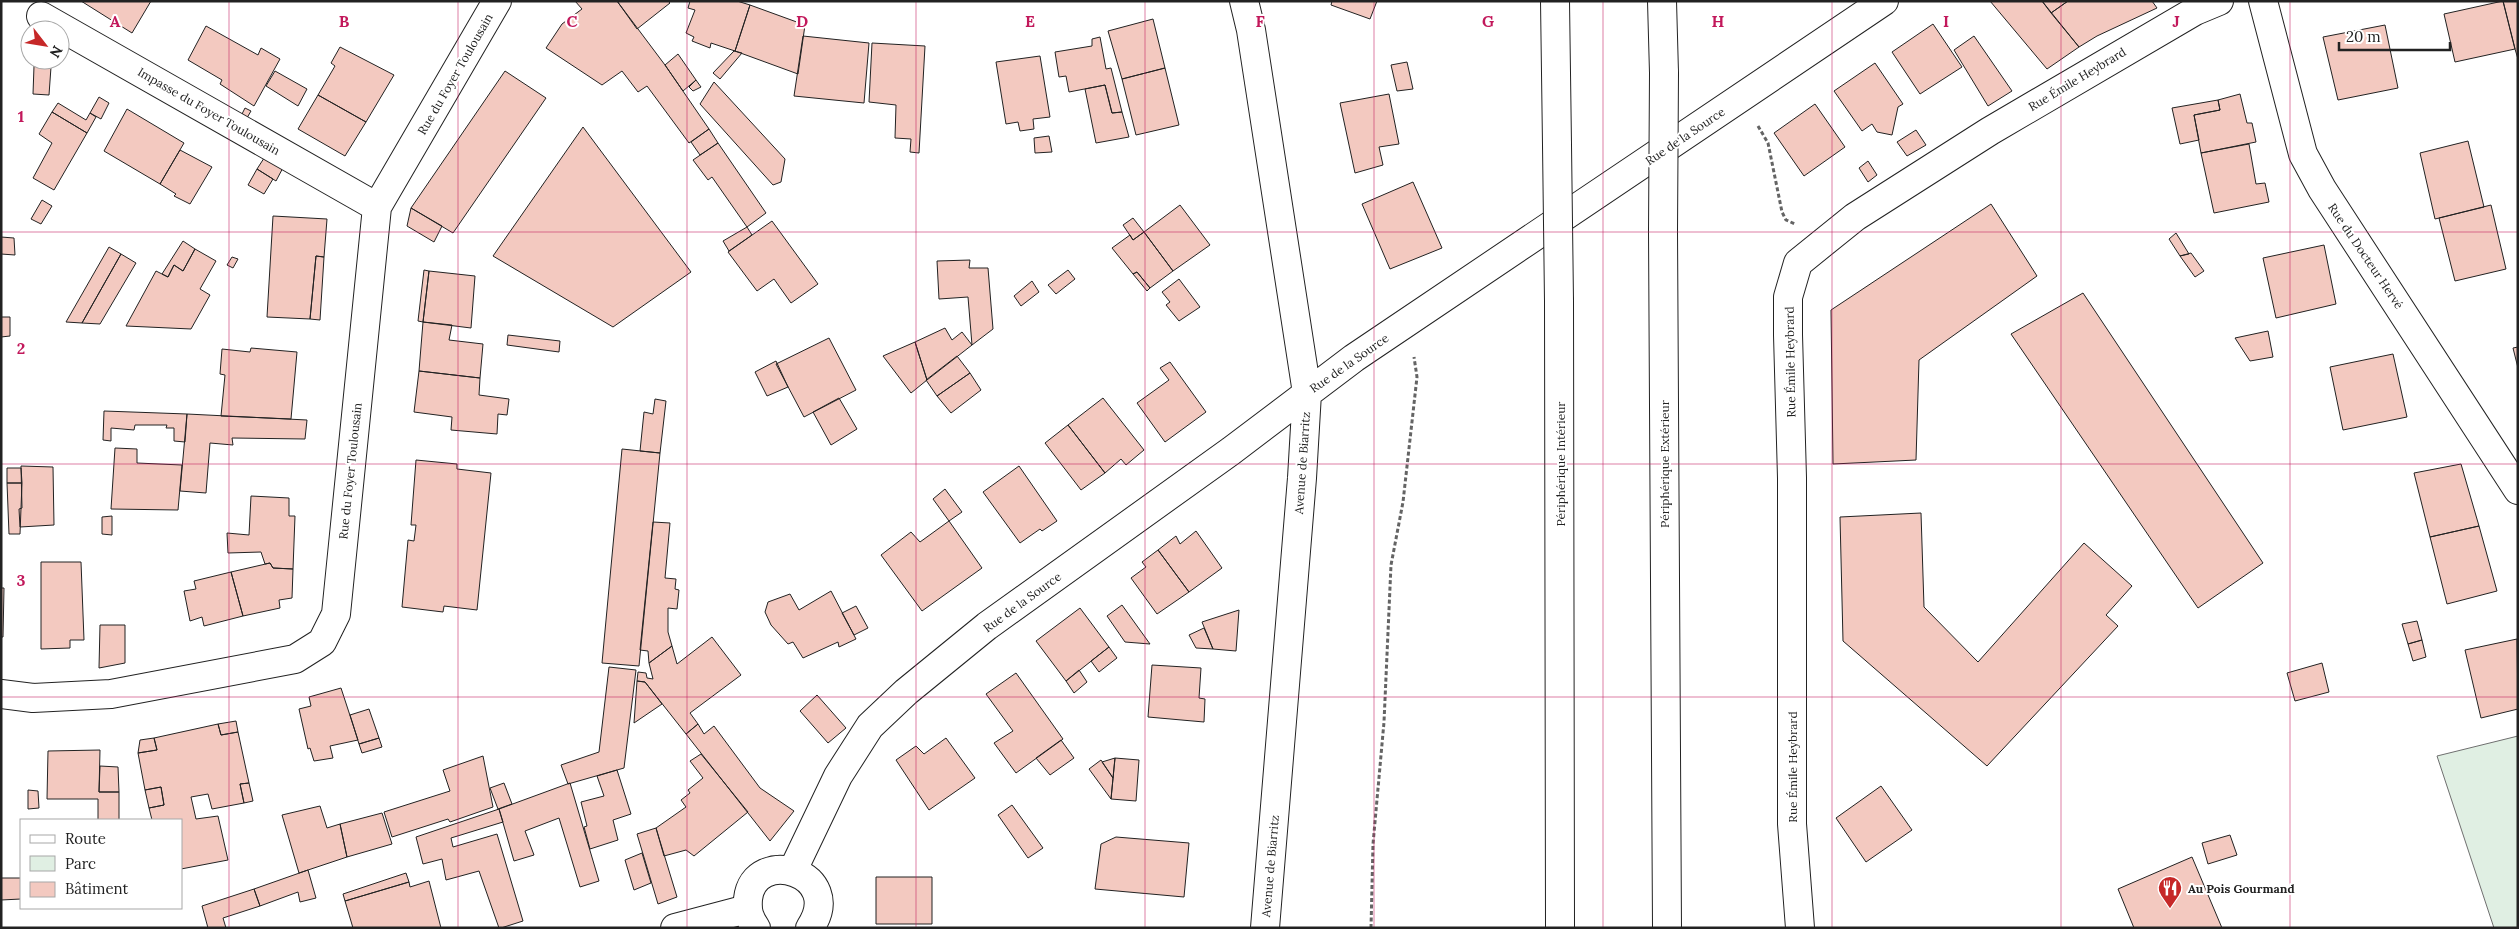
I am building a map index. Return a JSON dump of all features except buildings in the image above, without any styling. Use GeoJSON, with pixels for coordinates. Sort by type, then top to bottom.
{"type":"FeatureCollection","features":[{"type":"Feature","properties":{"kind":"main road","name":"Rue du Foyer Toulousain"},"geometry":{"type":"LineString","coordinates":[[1,694],[33,698],[111,694],[295,659],[322,642],[336,614],[377,207],[497,1]]}},
{"type":"Feature","properties":{"kind":"main road","name":"Avenue de Biarritz"},"geometry":{"type":"LineString","coordinates":[[1244,1],[1307,393],[1302,478],[1266,928]]}},
{"type":"Feature","properties":{"kind":"main road","name":"Périphérique Intérieur"},"geometry":{"type":"LineString","coordinates":[[1555,1],[1559,301],[1560,928]]}},
{"type":"Feature","properties":{"kind":"main road","name":"Périphérique Extérieur"},"geometry":{"type":"LineString","coordinates":[[1662,1],[1664,73],[1663,231],[1667,928]]}},
{"type":"Feature","properties":{"kind":"main road","name":"Rue de la Source"},"geometry":{"type":"LineString","coordinates":[[793,870],[838,776],[870,726],[906,692],[987,626],[1231,451],[1307,393],[1401,327],[1884,1]]}},
{"type":"Feature","properties":{"kind":"main road","name":"Rue Émile Heybrard"},"geometry":{"type":"LineString","coordinates":[[1800,928],[1792,824],[1792,478],[1788,297],[1798,263],[1855,217],[1990,130],[2187,16],[2219,1]]}},
{"type":"Feature","properties":{"kind":"main road","name":"Rue du Docteur Hervé"},"geometry":{"type":"LineString","coordinates":[[2263,1],[2303,154],[2322,189],[2518,490]]}},
{"type":"Feature","properties":{"kind":"main road","name":"Impasse du Foyer Toulousain"},"geometry":{"type":"LineString","coordinates":[[41,16],[377,207]]}},
{"type":"Feature","properties":{"kind":"main road"},"geometry":{"type":"LineString","coordinates":[[675,928],[751,918],[748,894],[754,883],[768,872],[780,869],[793,870],[807,878],[815,887],[818,899],[816,919],[810,928]]}},
{"type":"Feature","properties":{"kind":"path"},"geometry":{"type":"LineString","coordinates":[[1737,100],[1758,126],[1768,143],[1782,212],[1786,220],[1796,224],[1814,224],[1823,241]]}},
{"type":"Feature","properties":{"kind":"path"},"geometry":{"type":"LineString","coordinates":[[1371,928],[1373,844],[1384,722],[1391,565],[1403,502],[1417,377],[1414,353],[1401,327]]}},
{"type":"Feature","properties":{"kind":"green space"},"geometry":{"type":"Polygon","coordinates":[[[2518,736],[2518,928],[2494,928],[2437,756],[2518,736]]]}},
{"type":"Feature","properties":{"kind":"place","name":"Au Pois Gourmand"},"geometry":{"type":"Point","coordinates":[2170,909]}}]}
